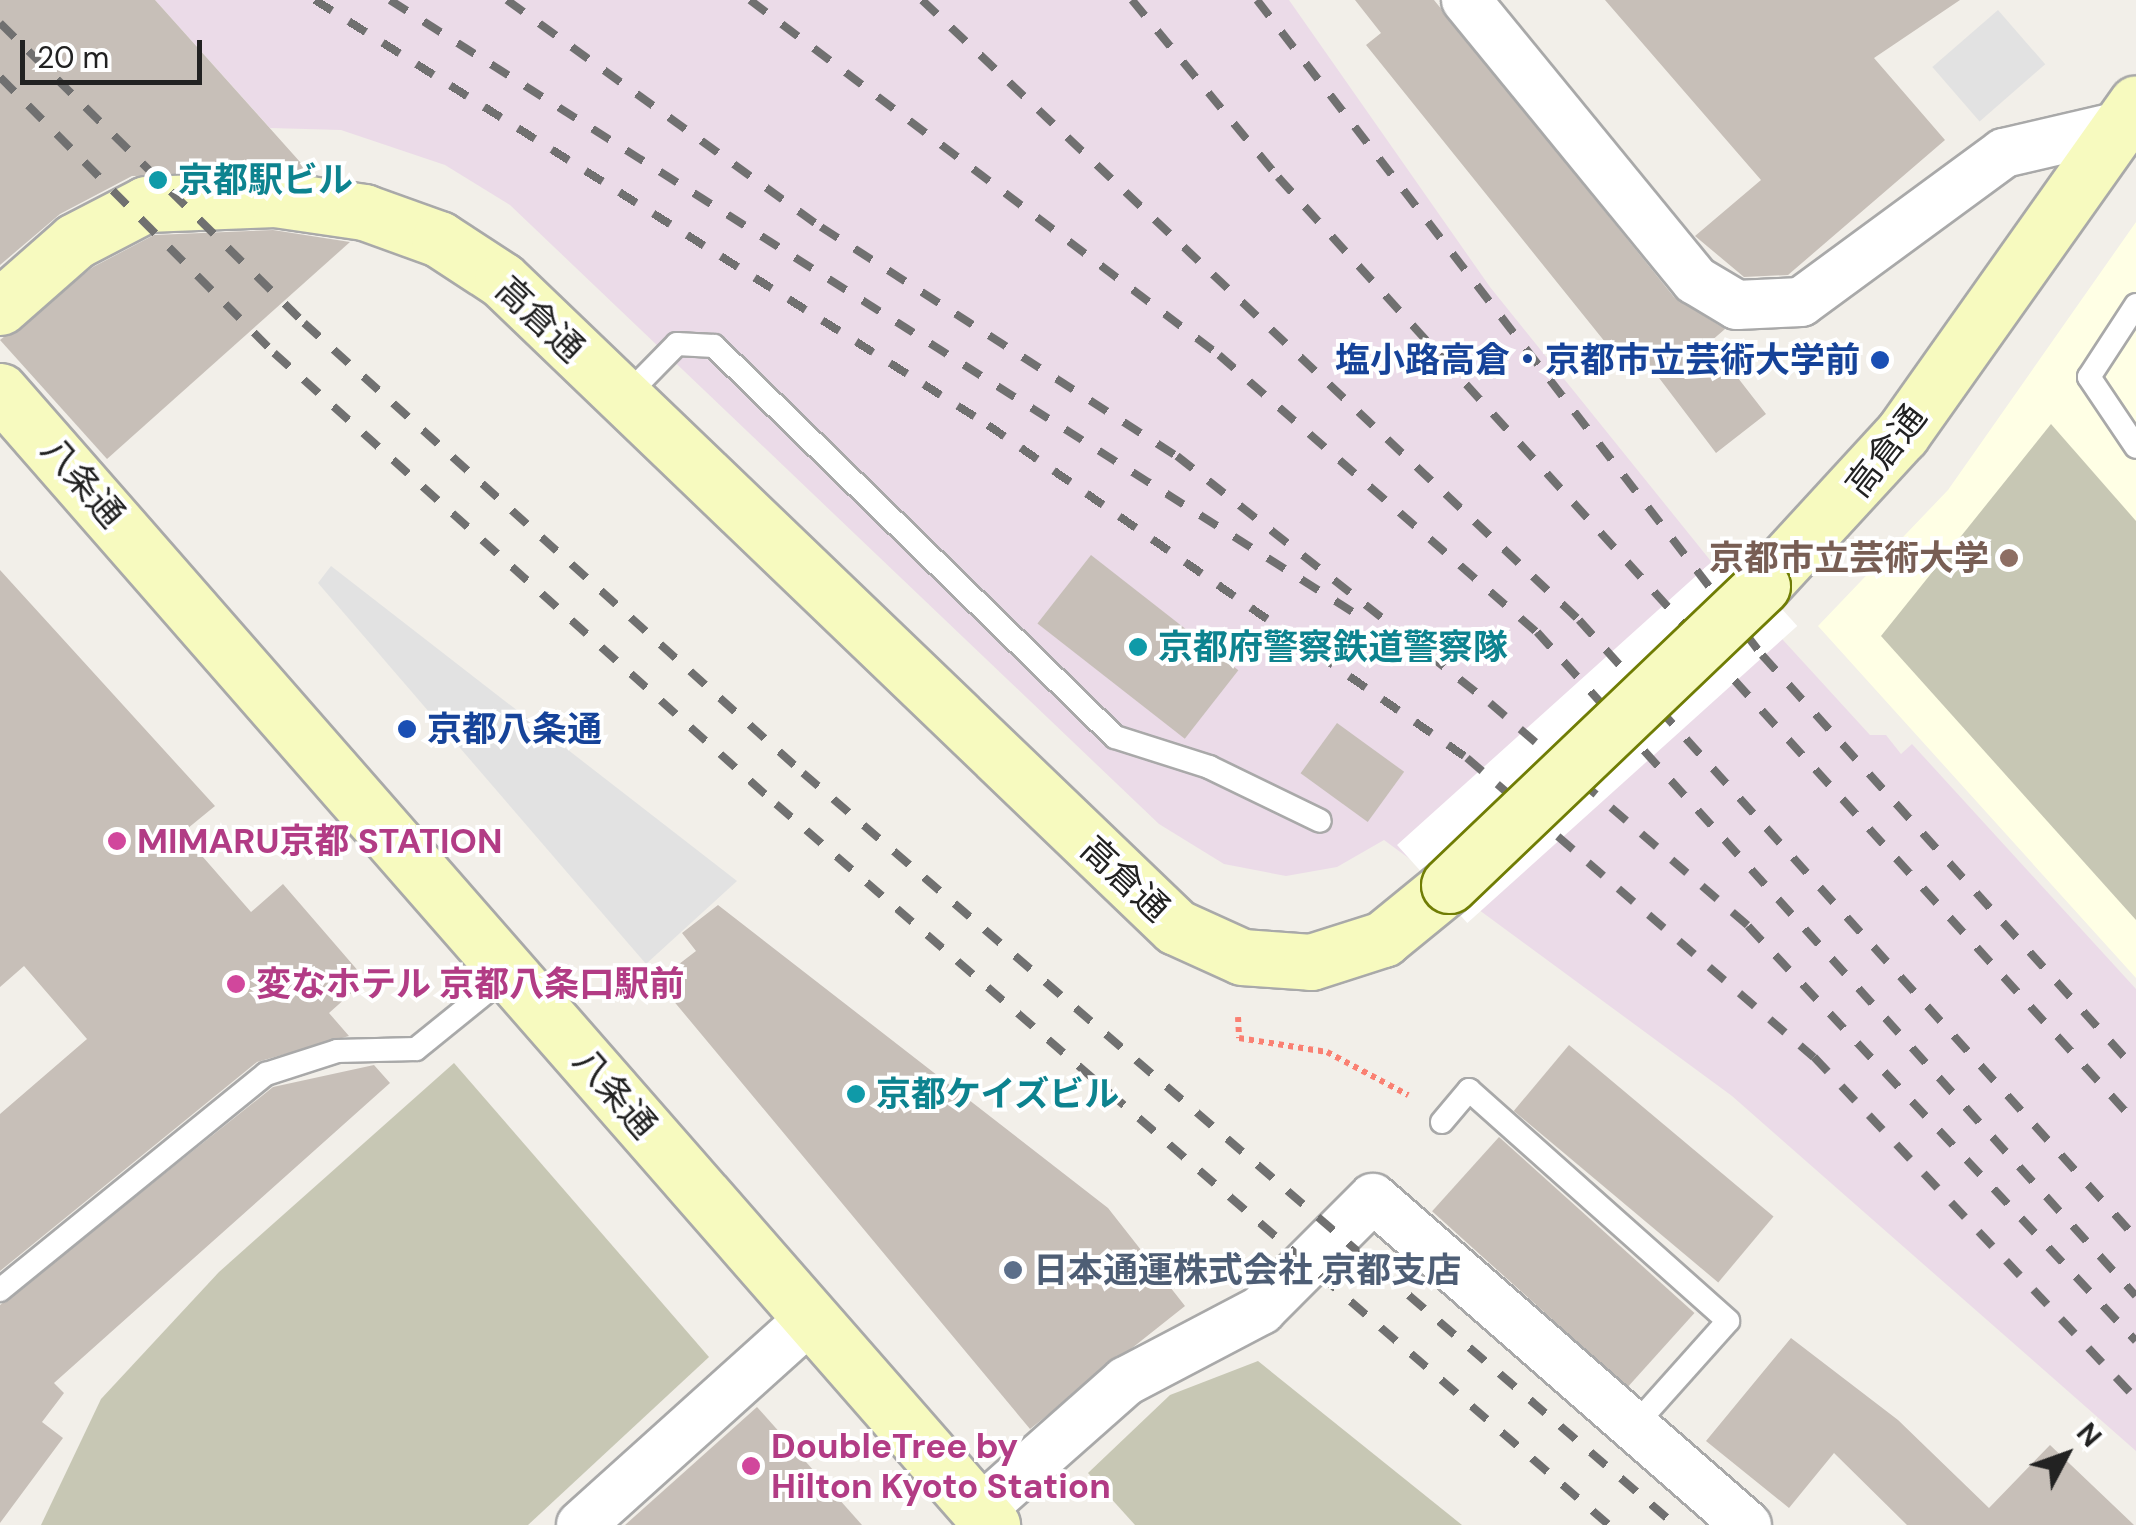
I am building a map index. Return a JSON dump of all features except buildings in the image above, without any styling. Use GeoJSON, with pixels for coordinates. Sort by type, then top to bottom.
{"type":"FeatureCollection","features":[{"type":"Feature","properties":{"kind":"main road","name":"高倉通"},"geometry":{"type":"LineString","coordinates":[[0,307],[75,241],[146,204],[275,199],[364,212],[439,240],[502,280],[1176,927],[1242,957],[1311,962],[1384,939],[1449,885],[1762,586],[1902,434],[2126,115]]}},
{"type":"Feature","properties":{"kind":"main road","name":"八条通"},"geometry":{"type":"LineString","coordinates":[[0,392],[986,1518]]}},
{"type":"Feature","properties":{"kind":"street"},"geometry":{"type":"LineString","coordinates":[[1466,0],[1695,280],[1737,305],[1801,302],[2004,153],[2126,115]]}},
{"type":"Feature","properties":{"kind":"street"},"geometry":{"type":"LineString","coordinates":[[986,1518],[1126,1382],[1261,1310],[1373,1198],[1747,1525]]}},
{"type":"Feature","properties":{"kind":"street"},"geometry":{"type":"LineString","coordinates":[[581,1525],[812,1318]]}},
{"type":"Feature","properties":{"kind":"lane"},"geometry":{"type":"LineString","coordinates":[[2136,305],[2089,377],[2136,447]]}},
{"type":"Feature","properties":{"kind":"lane"},"geometry":{"type":"LineString","coordinates":[[623,398],[677,344],[714,346],[1114,738],[1209,767],[1320,821]]}},
{"type":"Feature","properties":{"kind":"lane"},"geometry":{"type":"LineString","coordinates":[[0,1290],[266,1074],[337,1051],[416,1049],[510,972]]}},
{"type":"Feature","properties":{"kind":"lane"},"geometry":{"type":"LineString","coordinates":[[1442,1122],[1469,1090],[1728,1321],[1634,1426]]}},
{"type":"Feature","properties":{"kind":"path"},"geometry":{"type":"LineString","coordinates":[[1238,1016],[1240,1038],[1342,1058],[1388,1078],[1442,1122]]}},
{"type":"Feature","properties":{"kind":"shaded area"},"geometry":{"type":"Polygon","coordinates":[[[155,0],[1289,0],[1490,287],[1710,560],[1870,735],[1886,735],[1901,754],[1912,744],[2136,989],[2136,1451],[1732,1096],[1384,840],[1337,867],[1286,876],[1224,864],[1159,824],[510,205],[445,165],[341,130],[270,128],[155,0]]]}},
{"type":"Feature","properties":{"kind":"shaded area"},"geometry":{"type":"Polygon","coordinates":[[[1998,10],[2045,64],[1980,121],[1932,67],[1998,10]]]}},
{"type":"Feature","properties":{"kind":"shaded area","name":"京都市立芸術大学"},"geometry":{"type":"Polygon","coordinates":[[[2136,222],[2136,978],[1818,626],[1948,490],[2136,222]]]}},
{"type":"Feature","properties":{"kind":"shaded area"},"geometry":{"type":"Polygon","coordinates":[[[2051,424],[2136,521],[2136,920],[1881,636],[2051,424]]]}},
{"type":"Feature","properties":{"kind":"shaded area"},"geometry":{"type":"Polygon","coordinates":[[[331,566],[737,881],[646,964],[318,583],[331,566]]]}},
{"type":"Feature","properties":{"kind":"shaded area"},"geometry":{"type":"Polygon","coordinates":[[[454,1063],[709,1357],[528,1525],[41,1525],[101,1399],[219,1272],[454,1063]]]}},
{"type":"Feature","properties":{"kind":"shaded area"},"geometry":{"type":"Polygon","coordinates":[[[1258,1361],[1462,1525],[1135,1525],[1088,1473],[1170,1395],[1258,1361]]]}},
{"type":"Feature","properties":{"kind":"pier"},"geometry":{"type":"Polygon","coordinates":[[[1727,548],[1797,626],[1467,923],[1397,845],[1727,548]]]}},
{"type":"Feature","properties":{"kind":"railway"},"geometry":{"type":"LineString","coordinates":[[315,0],[988,425],[1467,758],[1814,1057],[2136,1399]]}},
{"type":"Feature","properties":{"kind":"railway"},"geometry":{"type":"LineString","coordinates":[[390,0],[1365,620]]}},
{"type":"Feature","properties":{"kind":"railway"},"geometry":{"type":"LineString","coordinates":[[507,0],[821,227],[1177,456],[1490,703],[1748,926],[2136,1341]]}},
{"type":"Feature","properties":{"kind":"railway"},"geometry":{"type":"LineString","coordinates":[[750,0],[1219,355],[1537,632],[2136,1296]]}},
{"type":"Feature","properties":{"kind":"railway"},"geometry":{"type":"LineString","coordinates":[[922,0],[1579,620],[2136,1238]]}},
{"type":"Feature","properties":{"kind":"railway"},"geometry":{"type":"LineString","coordinates":[[1132,0],[1278,177],[2136,1123]]}},
{"type":"Feature","properties":{"kind":"railway"},"geometry":{"type":"LineString","coordinates":[[1257,0],[1762,655],[2136,1070]]}},
{"type":"Feature","properties":{"kind":"railway"},"geometry":{"type":"LineString","coordinates":[[0,23],[304,323],[803,773],[1675,1525]]}},
{"type":"Feature","properties":{"kind":"railway"},"geometry":{"type":"LineString","coordinates":[[0,77],[274,353],[776,804],[1609,1525]]}},
{"type":"Feature","properties":{"kind":"place","name":"京都駅ビル"},"geometry":{"type":"Point","coordinates":[158,180]}},
{"type":"Feature","properties":{"kind":"place","name":"塩小路高倉・京都市立芸術大学前"},"geometry":{"type":"Point","coordinates":[1880,360]}},
{"type":"Feature","properties":{"kind":"place","name":"京都市立芸術大学"},"geometry":{"type":"Point","coordinates":[2009,558]}},
{"type":"Feature","properties":{"kind":"place","name":"京都府警察鉄道警察隊"},"geometry":{"type":"Point","coordinates":[1138,647]}},
{"type":"Feature","properties":{"kind":"place","name":"京都八条通"},"geometry":{"type":"Point","coordinates":[407,729]}},
{"type":"Feature","properties":{"kind":"place","name":"MIMARU京都 STATION"},"geometry":{"type":"Point","coordinates":[117,841]}},
{"type":"Feature","properties":{"kind":"place","name":"変なホテル 京都八条口駅前"},"geometry":{"type":"Point","coordinates":[236,984]}},
{"type":"Feature","properties":{"kind":"place","name":"京都ケイズビル"},"geometry":{"type":"Point","coordinates":[856,1094]}},
{"type":"Feature","properties":{"kind":"place","name":"日本通運株式会社 京都支店"},"geometry":{"type":"Point","coordinates":[1013,1270]}},
{"type":"Feature","properties":{"kind":"place","name":"DoubleTree by Hilton Kyoto Station"},"geometry":{"type":"Point","coordinates":[751,1466]}}]}
